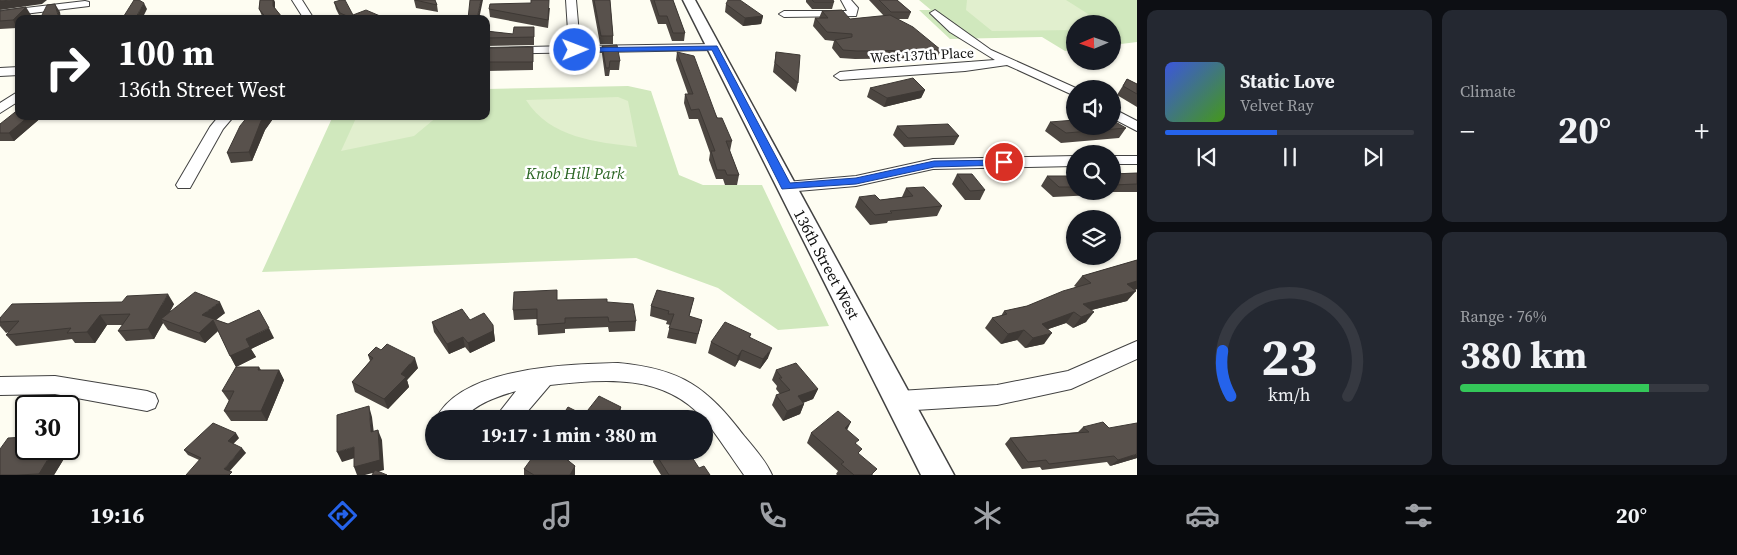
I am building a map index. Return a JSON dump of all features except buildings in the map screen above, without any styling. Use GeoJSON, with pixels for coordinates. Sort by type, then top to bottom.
{"type":"FeatureCollection","features":[{"type":"Feature","properties":{"kind":"street"},"geometry":{"type":"LineString","coordinates":[[297,0],[306,15]]}},
{"type":"Feature","properties":{"kind":"street"},"geometry":{"type":"LineString","coordinates":[[571,0],[575,50]]}},
{"type":"Feature","properties":{"kind":"street","name":"136th Street West"},"geometry":{"type":"LineString","coordinates":[[689,0],[938,475]]}},
{"type":"Feature","properties":{"kind":"street"},"geometry":{"type":"LineString","coordinates":[[784,14],[852,14],[853,8],[846,0]]}},
{"type":"Feature","properties":{"kind":"street"},"geometry":{"type":"LineString","coordinates":[[0,14],[86,5]]}},
{"type":"Feature","properties":{"kind":"street"},"geometry":{"type":"LineString","coordinates":[[935,13],[954,30],[1006,62],[1066,88]]}},
{"type":"Feature","properties":{"kind":"street"},"geometry":{"type":"LineString","coordinates":[[490,51],[714,47]]}},
{"type":"Feature","properties":{"kind":"street","name":"West 137th Place"},"geometry":{"type":"LineString","coordinates":[[840,76],[878,71],[969,69],[1006,62]]}},
{"type":"Feature","properties":{"kind":"street"},"geometry":{"type":"LineString","coordinates":[[0,72],[15,72]]}},
{"type":"Feature","properties":{"kind":"street"},"geometry":{"type":"LineString","coordinates":[[0,108],[15,97]]}},
{"type":"Feature","properties":{"kind":"street"},"geometry":{"type":"LineString","coordinates":[[1121,117],[1137,127]]}},
{"type":"Feature","properties":{"kind":"street"},"geometry":{"type":"LineString","coordinates":[[184,185],[217,127],[223,120]]}},
{"type":"Feature","properties":{"kind":"street"},"geometry":{"type":"LineString","coordinates":[[1121,160],[1137,160]]}},
{"type":"Feature","properties":{"kind":"street"},"geometry":{"type":"LineString","coordinates":[[786,187],[856,181],[934,164],[1066,161]]}},
{"type":"Feature","properties":{"kind":"street"},"geometry":{"type":"LineString","coordinates":[[899,401],[997,395],[1071,380],[1137,349]]}},
{"type":"Feature","properties":{"kind":"street"},"geometry":{"type":"LineString","coordinates":[[452,410],[474,397],[503,384],[543,376],[619,372],[667,379],[704,403],[759,475]]}},
{"type":"Feature","properties":{"kind":"street"},"geometry":{"type":"LineString","coordinates":[[514,410],[543,376]]}},
{"type":"Feature","properties":{"kind":"street"},"geometry":{"type":"LineString","coordinates":[[0,386],[55,385],[147,401]]}},
{"type":"Feature","properties":{"kind":"green space"},"geometry":{"type":"Polygon","coordinates":[[[919,0],[1137,0],[1137,42],[1121,44],[1121,15],[1066,15],[1066,51],[1042,37],[950,39],[919,10],[931,10],[919,0]]]}},
{"type":"Feature","properties":{"kind":"green space"},"geometry":{"type":"Polygon","coordinates":[[[967,0],[1066,0],[1090,15],[1066,15],[1066,30],[992,31],[966,10],[967,0]]]}},
{"type":"Feature","properties":{"kind":"green space","name":"Knob Hill Park"},"geometry":{"type":"Polygon","coordinates":[[[628,86],[651,91],[679,175],[703,185],[762,185],[829,326],[778,330],[718,288],[636,258],[262,272],[331,120],[490,120],[490,89],[628,86]]]}},
{"type":"Feature","properties":{"kind":"green space"},"geometry":{"type":"Polygon","coordinates":[[[618,97],[628,101],[637,147],[575,136],[548,123],[536,113],[526,100],[618,97]]]}},
{"type":"Feature","properties":{"kind":"green space"},"geometry":{"type":"Polygon","coordinates":[[[355,120],[433,120],[414,136],[341,151],[355,120]]]}},
{"type":"Feature","properties":{"kind":"route"},"geometry":{"type":"LineString","coordinates":[[575,50],[714,47],[786,187],[856,181],[934,164],[1004,162]]}}]}
